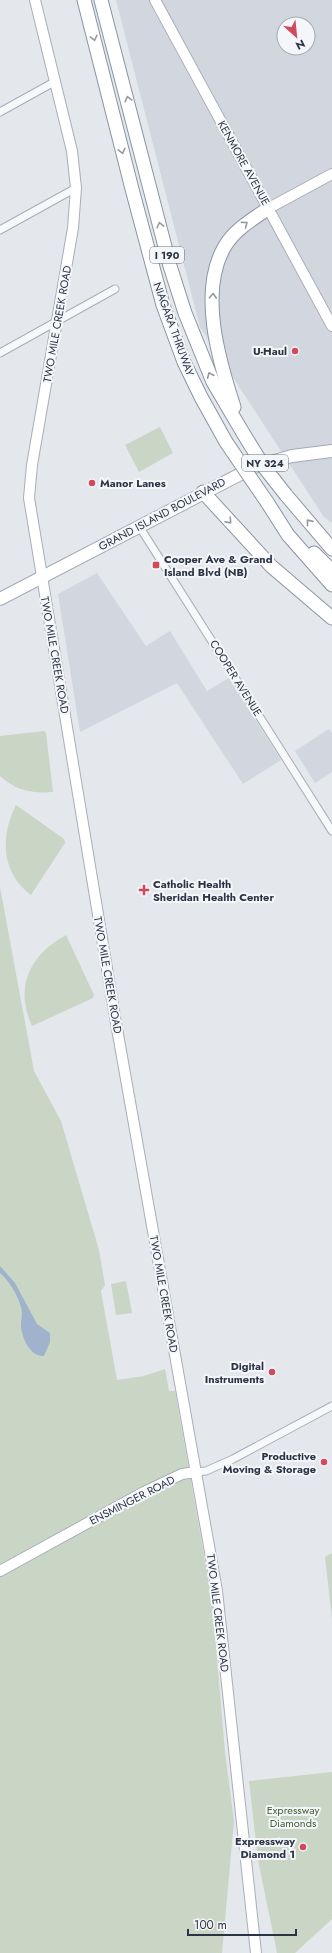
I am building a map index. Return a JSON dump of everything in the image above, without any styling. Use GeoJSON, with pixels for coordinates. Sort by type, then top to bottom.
{"type":"FeatureCollection","features":[{"type":"Feature","properties":{"kind":"highway","name":"NIAGARA THRUWAY"},"geometry":{"type":"LineString","coordinates":[[84,0],[163,305],[184,362],[201,397],[226,442],[267,502],[332,571]]}},
{"type":"Feature","properties":{"kind":"highway","name":"NIAGARA THRUWAY"},"geometry":{"type":"LineString","coordinates":[[101,0],[170,266],[185,313],[213,382],[264,466],[286,495],[332,549]]}},
{"type":"Feature","properties":{"kind":"highway"},"geometry":{"type":"LineString","coordinates":[[243,433],[216,345],[212,309],[214,283],[218,260],[225,245],[241,227],[269,208]]}},
{"type":"Feature","properties":{"kind":"highway"},"geometry":{"type":"LineString","coordinates":[[203,492],[271,566],[332,618]]}},
{"type":"Feature","properties":{"kind":"highway"},"geometry":{"type":"LineString","coordinates":[[267,502],[288,535],[332,585]]}},
{"type":"Feature","properties":{"kind":"main road","name":"GRAND ISLAND BOULEVARD"},"geometry":{"type":"LineString","coordinates":[[0,599],[203,492],[254,467],[272,460],[298,454],[332,451]]}},
{"type":"Feature","properties":{"kind":"street","name":"TWO MILE CREEK ROAD"},"geometry":{"type":"LineString","coordinates":[[35,0],[72,151],[76,188],[73,228],[32,465],[29,492],[32,527],[116,1023],[217,1591],[256,1953]]}},
{"type":"Feature","properties":{"kind":"street","name":"KENMORE AVENUE"},"geometry":{"type":"LineString","coordinates":[[155,0],[332,326]]}},
{"type":"Feature","properties":{"kind":"street"},"geometry":{"type":"LineString","coordinates":[[0,112],[56,82]]}},
{"type":"Feature","properties":{"kind":"street"},"geometry":{"type":"LineString","coordinates":[[269,208],[332,174]]}},
{"type":"Feature","properties":{"kind":"street"},"geometry":{"type":"LineString","coordinates":[[0,230],[76,188]]}},
{"type":"Feature","properties":{"kind":"street"},"geometry":{"type":"LineString","coordinates":[[0,353],[57,323],[115,289]]}},
{"type":"Feature","properties":{"kind":"street","name":"COOPER AVENUE"},"geometry":{"type":"LineString","coordinates":[[139,526],[332,831]]}},
{"type":"Feature","properties":{"kind":"street","name":"ENSMINGER ROAD"},"geometry":{"type":"LineString","coordinates":[[0,1571],[144,1492],[182,1474],[206,1471],[233,1459],[332,1406]]}},
{"type":"Feature","properties":{"kind":"shaded area"},"geometry":{"type":"Polygon","coordinates":[[[116,0],[332,0],[332,523],[324,517],[200,327],[116,0]]]}},
{"type":"Feature","properties":{"kind":"shaded area"},"geometry":{"type":"Polygon","coordinates":[[[97,573],[146,646],[170,631],[207,691],[229,678],[281,760],[243,784],[177,683],[80,732],[58,594],[97,573]]]}},
{"type":"Feature","properties":{"kind":"shaded area"},"geometry":{"type":"Polygon","coordinates":[[[329,729],[332,733],[332,772],[315,783],[295,751],[329,729]]]}},
{"type":"Feature","properties":{"kind":"green space"},"geometry":{"type":"Polygon","coordinates":[[[160,427],[173,453],[139,472],[125,445],[160,427]]]}},
{"type":"Feature","properties":{"kind":"green space"},"geometry":{"type":"Polygon","coordinates":[[[44,731],[46,733],[53,792],[31,792],[24,790],[12,785],[0,776],[0,736],[44,731]]]}},
{"type":"Feature","properties":{"kind":"green space"},"geometry":{"type":"Polygon","coordinates":[[[16,805],[64,839],[65,843],[31,895],[21,886],[14,876],[6,853],[7,829],[16,805]]]}},
{"type":"Feature","properties":{"kind":"green space"},"geometry":{"type":"Polygon","coordinates":[[[0,887],[34,1071],[61,1121],[99,1250],[105,1285],[101,1291],[117,1380],[144,1376],[165,1369],[169,1391],[175,1391],[212,1600],[225,1752],[234,1821],[222,1953],[0,1953],[0,887]]]}},
{"type":"Feature","properties":{"kind":"green space"},"geometry":{"type":"Polygon","coordinates":[[[66,935],[94,995],[93,998],[32,1026],[27,1011],[25,998],[25,985],[29,973],[43,952],[53,943],[66,935]]]}},
{"type":"Feature","properties":{"kind":"green space"},"geometry":{"type":"Polygon","coordinates":[[[126,1281],[132,1313],[116,1315],[111,1284],[126,1281]]]}},
{"type":"Feature","properties":{"kind":"green space"},"geometry":{"type":"Polygon","coordinates":[[[332,1553],[332,1619],[325,1557],[332,1553]]]}},
{"type":"Feature","properties":{"kind":"green space","name":"Expressway Diamonds"},"geometry":{"type":"Polygon","coordinates":[[[332,1772],[332,1919],[295,1953],[277,1953],[258,1860],[249,1781],[332,1772]]]}},
{"type":"Feature","properties":{"kind":"water"},"geometry":{"type":"Polygon","coordinates":[[[0,1266],[15,1283],[37,1324],[50,1333],[50,1342],[44,1356],[31,1350],[25,1341],[21,1326],[21,1307],[13,1288],[0,1273],[0,1266]]]}},
{"type":"Feature","properties":{"kind":"place","name":"U-Haul"},"geometry":{"type":"Point","coordinates":[295,351]}},
{"type":"Feature","properties":{"kind":"place","name":"Manor Lanes"},"geometry":{"type":"Point","coordinates":[92,483]}},
{"type":"Feature","properties":{"kind":"place","name":"Cooper Ave & Grand Island Blvd (NB)"},"geometry":{"type":"Point","coordinates":[156,565]}},
{"type":"Feature","properties":{"kind":"place","name":"Catholic Health Sheridan Health Center"},"geometry":{"type":"Point","coordinates":[144,890]}},
{"type":"Feature","properties":{"kind":"place","name":"Digital Instruments"},"geometry":{"type":"Point","coordinates":[272,1372]}},
{"type":"Feature","properties":{"kind":"place","name":"Productive Moving & Storage"},"geometry":{"type":"Point","coordinates":[324,1462]}},
{"type":"Feature","properties":{"kind":"place","name":"Expressway Diamond 1"},"geometry":{"type":"Point","coordinates":[303,1847]}}]}
